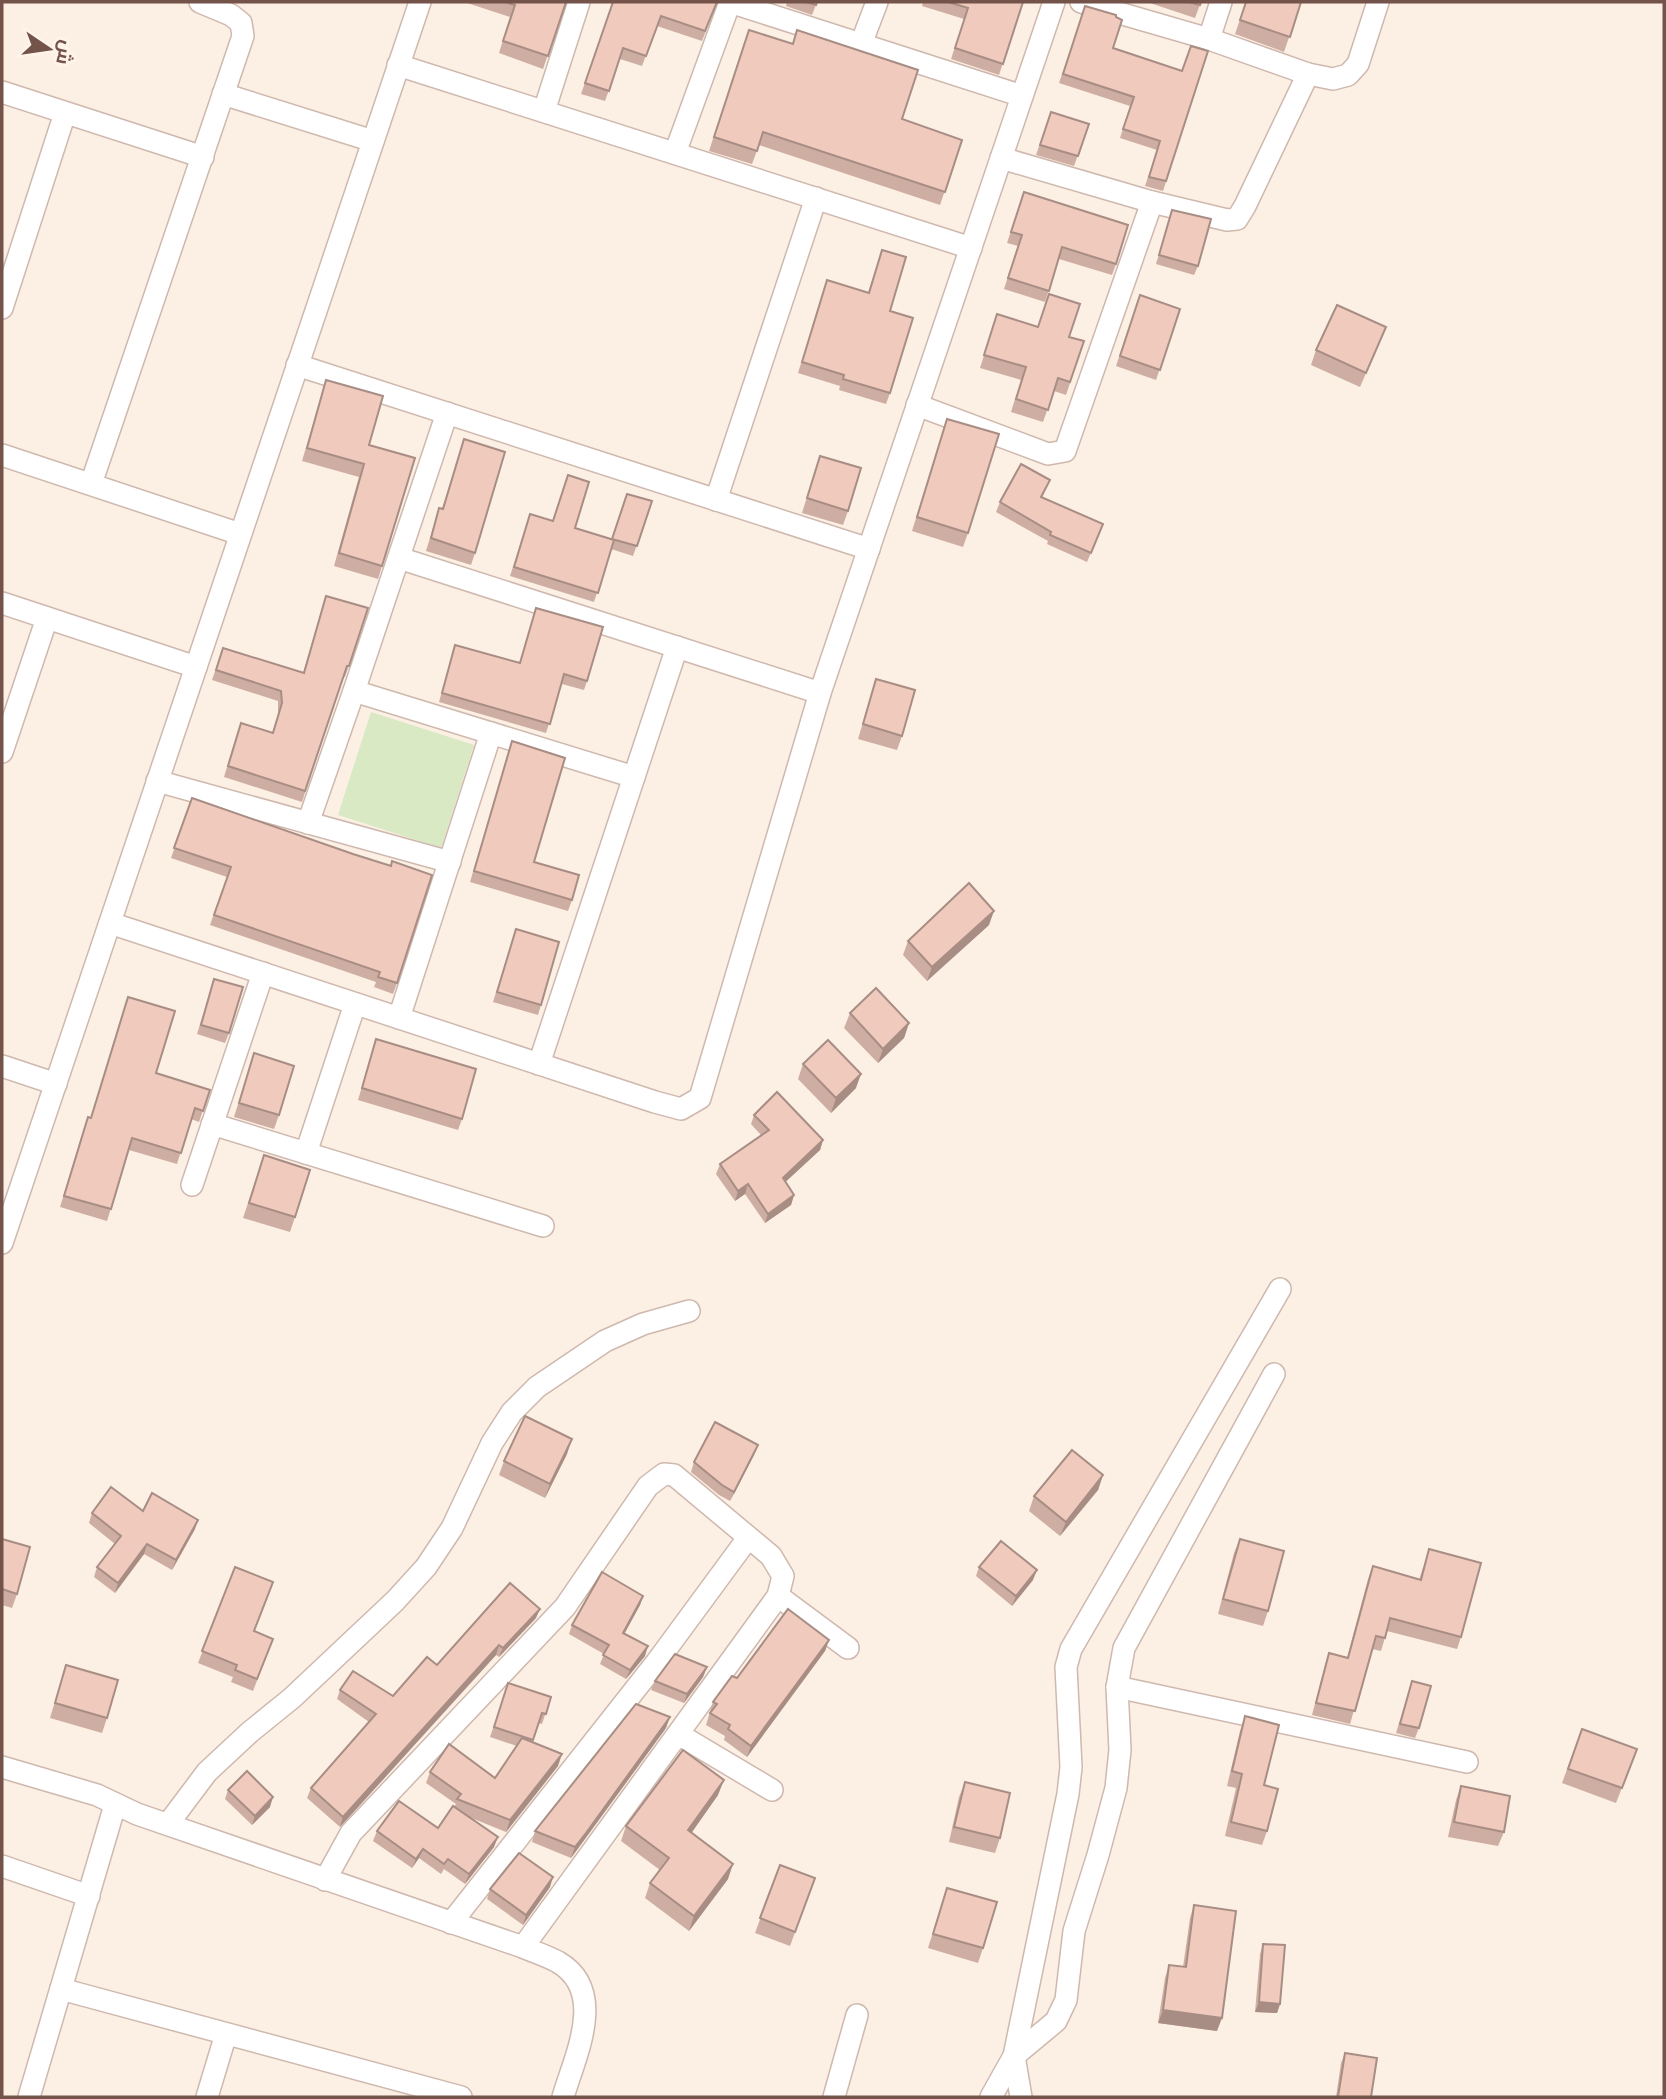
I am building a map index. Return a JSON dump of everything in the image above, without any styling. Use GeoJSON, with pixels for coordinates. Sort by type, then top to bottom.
{"type":"FeatureCollection","features":[{"type":"Feature","properties":{"kind":"street"},"geometry":{"type":"LineString","coordinates":[[2,1241],[419,2]]}},
{"type":"Feature","properties":{"kind":"street"},"geometry":{"type":"LineString","coordinates":[[544,111],[579,2]]}},
{"type":"Feature","properties":{"kind":"street"},"geometry":{"type":"LineString","coordinates":[[675,153],[730,2],[1022,96]]}},
{"type":"Feature","properties":{"kind":"street"},"geometry":{"type":"LineString","coordinates":[[861,44],[877,2]]}},
{"type":"Feature","properties":{"kind":"street"},"geometry":{"type":"LineString","coordinates":[[110,923],[681,1109],[699,1098],[820,693],[1054,2]]}},
{"type":"Feature","properties":{"kind":"street"},"geometry":{"type":"LineString","coordinates":[[1081,2],[1209,39],[1308,74],[1334,79],[1348,75],[1358,64],[1378,2]]}},
{"type":"Feature","properties":{"kind":"street"},"geometry":{"type":"LineString","coordinates":[[1209,39],[1221,2]]}},
{"type":"Feature","properties":{"kind":"street"},"geometry":{"type":"LineString","coordinates":[[91,484],[243,36],[241,23],[206,3]]}},
{"type":"Feature","properties":{"kind":"street"},"geometry":{"type":"LineString","coordinates":[[398,65],[971,248]]}},
{"type":"Feature","properties":{"kind":"street"},"geometry":{"type":"LineString","coordinates":[[1001,158],[1152,202],[1227,220],[1237,219],[1308,74]]}},
{"type":"Feature","properties":{"kind":"street"},"geometry":{"type":"LineString","coordinates":[[2,92],[203,157]]}},
{"type":"Feature","properties":{"kind":"street"},"geometry":{"type":"LineString","coordinates":[[223,94],[373,141]]}},
{"type":"Feature","properties":{"kind":"street"},"geometry":{"type":"LineString","coordinates":[[2,308],[65,113]]}},
{"type":"Feature","properties":{"kind":"street"},"geometry":{"type":"LineString","coordinates":[[716,500],[816,198]]}},
{"type":"Feature","properties":{"kind":"street"},"geometry":{"type":"LineString","coordinates":[[917,405],[1048,454],[1065,451],[1152,202]]}},
{"type":"Feature","properties":{"kind":"street"},"geometry":{"type":"LineString","coordinates":[[298,365],[869,549]]}},
{"type":"Feature","properties":{"kind":"street"},"geometry":{"type":"LineString","coordinates":[[308,822],[447,413]]}},
{"type":"Feature","properties":{"kind":"street"},"geometry":{"type":"LineString","coordinates":[[2,455],[240,534]]}},
{"type":"Feature","properties":{"kind":"street"},"geometry":{"type":"LineString","coordinates":[[399,558],[820,693]]}},
{"type":"Feature","properties":{"kind":"street"},"geometry":{"type":"LineString","coordinates":[[2,603],[196,667]]}},
{"type":"Feature","properties":{"kind":"street"},"geometry":{"type":"LineString","coordinates":[[2,752],[47,618]]}},
{"type":"Feature","properties":{"kind":"street"},"geometry":{"type":"LineString","coordinates":[[539,1064],[677,647]]}},
{"type":"Feature","properties":{"kind":"street"},"geometry":{"type":"LineString","coordinates":[[354,691],[634,777]]}},
{"type":"Feature","properties":{"kind":"street"},"geometry":{"type":"LineString","coordinates":[[399,1018],[491,733]]}},
{"type":"Feature","properties":{"kind":"street"},"geometry":{"type":"LineString","coordinates":[[158,781],[450,862]]}},
{"type":"Feature","properties":{"kind":"street"},"geometry":{"type":"LineString","coordinates":[[192,1185],[263,973]]}},
{"type":"Feature","properties":{"kind":"street"},"geometry":{"type":"LineString","coordinates":[[306,1153],[355,1004]]}},
{"type":"Feature","properties":{"kind":"street"},"geometry":{"type":"LineString","coordinates":[[2,1066],[56,1084]]}},
{"type":"Feature","properties":{"kind":"street"},"geometry":{"type":"LineString","coordinates":[[212,1125],[543,1226]]}},
{"type":"Feature","properties":{"kind":"street"},"geometry":{"type":"LineString","coordinates":[[991,2097],[1014,2056],[1068,1794],[1071,1767],[1066,1667],[1071,1649],[1280,1289]]}},
{"type":"Feature","properties":{"kind":"street"},"geometry":{"type":"LineString","coordinates":[[168,1824],[207,1772],[292,1698],[395,1601],[426,1567],[452,1528],[492,1443],[512,1412],[528,1395],[605,1341],[643,1324],[689,1311]]}},
{"type":"Feature","properties":{"kind":"street"},"geometry":{"type":"LineString","coordinates":[[1014,2056],[1056,2021],[1066,2000],[1074,1931],[1116,1788],[1120,1750],[1117,1687],[1124,1648],[1275,1374]]}},
{"type":"Feature","properties":{"kind":"street"},"geometry":{"type":"LineString","coordinates":[[325,1880],[351,1833],[565,1607],[648,1486],[664,1474],[674,1475],[771,1556],[783,1576],[778,1596],[523,1947]]}},
{"type":"Feature","properties":{"kind":"street"},"geometry":{"type":"LineString","coordinates":[[451,1923],[656,1663],[748,1538]]}},
{"type":"Feature","properties":{"kind":"street"},"geometry":{"type":"LineString","coordinates":[[778,1596],[848,1648]]}},
{"type":"Feature","properties":{"kind":"street"},"geometry":{"type":"LineString","coordinates":[[1117,1687],[1467,1762]]}},
{"type":"Feature","properties":{"kind":"street"},"geometry":{"type":"LineString","coordinates":[[678,1734],[772,1790]]}},
{"type":"Feature","properties":{"kind":"street"},"geometry":{"type":"LineString","coordinates":[[2,1767],[97,1795],[115,1805],[523,1947],[560,1963],[580,1984],[585,2001],[586,2020],[563,2097]]}},
{"type":"Feature","properties":{"kind":"street"},"geometry":{"type":"LineString","coordinates":[[29,2097],[115,1805]]}},
{"type":"Feature","properties":{"kind":"street"},"geometry":{"type":"LineString","coordinates":[[2,1866],[89,1896]]}},
{"type":"Feature","properties":{"kind":"street"},"geometry":{"type":"LineString","coordinates":[[61,1989],[226,2034],[389,2088],[461,2097]]}},
{"type":"Feature","properties":{"kind":"street"},"geometry":{"type":"LineString","coordinates":[[834,2097],[857,2015]]}},
{"type":"Feature","properties":{"kind":"street"},"geometry":{"type":"LineString","coordinates":[[207,2097],[226,2034]]}},
{"type":"Feature","properties":{"kind":"street"},"geometry":{"type":"LineString","coordinates":[[1014,2056],[1021,2097]]}},
{"type":"Feature","properties":{"kind":"green space"},"geometry":{"type":"Polygon","coordinates":[[[371,712],[474,745],[441,848],[338,815],[371,712]]]}},
{"type":"Feature","properties":{"kind":"building"},"geometry":{"type":"Polygon","coordinates":[[[505,2],[566,2],[548,56],[503,41],[515,5],[505,2]]]}},
{"type":"Feature","properties":{"kind":"building"},"geometry":{"type":"Polygon","coordinates":[[[613,2],[717,2],[705,31],[661,16],[646,56],[623,48],[609,91],[585,83],[613,2]]]}},
{"type":"Feature","properties":{"kind":"building"},"geometry":{"type":"Polygon","coordinates":[[[948,2],[1023,2],[1003,64],[955,48],[968,8],[948,2]]]}},
{"type":"Feature","properties":{"kind":"building"},"geometry":{"type":"Polygon","coordinates":[[[1246,2],[1301,2],[1290,37],[1240,20],[1246,2]]]}},
{"type":"Feature","properties":{"kind":"building"},"geometry":{"type":"Polygon","coordinates":[[[1085,6],[1116,15],[1122,20],[1113,48],[1182,71],[1191,46],[1208,51],[1166,181],[1149,177],[1160,141],[1123,129],[1134,97],[1063,74],[1085,6]]]}},
{"type":"Feature","properties":{"kind":"building"},"geometry":{"type":"Polygon","coordinates":[[[749,30],[793,44],[797,30],[918,70],[902,119],[962,140],[945,192],[763,132],[757,151],[714,137],[749,30]]]}},
{"type":"Feature","properties":{"kind":"building"},"geometry":{"type":"Polygon","coordinates":[[[1051,112],[1089,124],[1078,156],[1040,145],[1051,112]]]}},
{"type":"Feature","properties":{"kind":"building"},"geometry":{"type":"Polygon","coordinates":[[[1024,192],[1128,225],[1116,264],[1062,247],[1049,291],[1008,278],[1022,235],[1011,232],[1024,192]]]}},
{"type":"Feature","properties":{"kind":"building"},"geometry":{"type":"Polygon","coordinates":[[[1172,210],[1211,219],[1198,266],[1159,255],[1172,210]]]}},
{"type":"Feature","properties":{"kind":"building"},"geometry":{"type":"Polygon","coordinates":[[[882,250],[906,257],[890,311],[913,318],[890,393],[843,379],[844,375],[802,362],[827,280],[869,293],[882,250]]]}},
{"type":"Feature","properties":{"kind":"building"},"geometry":{"type":"Polygon","coordinates":[[[1049,294],[1080,304],[1069,337],[1084,341],[1070,382],[1058,378],[1048,410],[1016,399],[1026,367],[984,355],[997,314],[1038,327],[1049,294]]]}},
{"type":"Feature","properties":{"kind":"building"},"geometry":{"type":"Polygon","coordinates":[[[1140,295],[1180,309],[1160,370],[1120,356],[1140,295]]]}},
{"type":"Feature","properties":{"kind":"building"},"geometry":{"type":"Polygon","coordinates":[[[1337,305],[1386,327],[1366,373],[1316,350],[1337,305]]]}},
{"type":"Feature","properties":{"kind":"building"},"geometry":{"type":"Polygon","coordinates":[[[326,380],[383,396],[369,445],[415,458],[382,566],[339,553],[364,464],[307,448],[326,380]]]}},
{"type":"Feature","properties":{"kind":"building"},"geometry":{"type":"Polygon","coordinates":[[[947,419],[999,434],[968,533],[917,517],[947,419]]]}},
{"type":"Feature","properties":{"kind":"building"},"geometry":{"type":"Polygon","coordinates":[[[464,439],[505,452],[475,553],[431,538],[439,508],[443,509],[464,439]]]}},
{"type":"Feature","properties":{"kind":"building"},"geometry":{"type":"Polygon","coordinates":[[[820,456],[861,468],[848,511],[807,498],[820,456]]]}},
{"type":"Feature","properties":{"kind":"building"},"geometry":{"type":"Polygon","coordinates":[[[1021,464],[1050,480],[1041,497],[1103,524],[1091,553],[1050,535],[1051,532],[1000,502],[1021,464]]]}},
{"type":"Feature","properties":{"kind":"building"},"geometry":{"type":"Polygon","coordinates":[[[568,475],[589,482],[575,528],[614,540],[598,593],[514,567],[530,514],[553,521],[568,475]]]}},
{"type":"Feature","properties":{"kind":"building"},"geometry":{"type":"Polygon","coordinates":[[[627,494],[652,501],[637,546],[612,539],[627,494]]]}},
{"type":"Feature","properties":{"kind":"building"},"geometry":{"type":"Polygon","coordinates":[[[326,596],[368,608],[305,791],[228,766],[241,723],[273,733],[282,703],[281,691],[216,670],[223,648],[304,673],[326,596]]]}},
{"type":"Feature","properties":{"kind":"building"},"geometry":{"type":"Polygon","coordinates":[[[536,608],[603,627],[587,681],[564,674],[550,724],[442,693],[455,645],[520,663],[536,608]]]}},
{"type":"Feature","properties":{"kind":"building"},"geometry":{"type":"Polygon","coordinates":[[[876,679],[915,690],[902,736],[863,724],[876,679]]]}},
{"type":"Feature","properties":{"kind":"building"},"geometry":{"type":"Polygon","coordinates":[[[512,741],[565,758],[534,862],[579,875],[572,900],[474,871],[512,741]]]}},
{"type":"Feature","properties":{"kind":"building"},"geometry":{"type":"Polygon","coordinates":[[[192,798],[353,854],[391,866],[392,861],[432,875],[397,983],[378,977],[380,972],[214,915],[231,867],[174,848],[192,798]]]}},
{"type":"Feature","properties":{"kind":"building"},"geometry":{"type":"Polygon","coordinates":[[[969,883],[994,911],[932,967],[908,941],[969,883]]]}},
{"type":"Feature","properties":{"kind":"building"},"geometry":{"type":"Polygon","coordinates":[[[516,929],[559,942],[541,1005],[497,992],[516,929]]]}},
{"type":"Feature","properties":{"kind":"building"},"geometry":{"type":"Polygon","coordinates":[[[214,979],[243,987],[229,1033],[201,1025],[214,979]]]}},
{"type":"Feature","properties":{"kind":"building"},"geometry":{"type":"Polygon","coordinates":[[[876,988],[909,1023],[883,1049],[850,1013],[876,988]]]}},
{"type":"Feature","properties":{"kind":"building"},"geometry":{"type":"Polygon","coordinates":[[[128,997],[175,1011],[156,1073],[210,1090],[203,1111],[195,1108],[181,1153],[132,1138],[111,1209],[64,1196],[128,997]]]}},
{"type":"Feature","properties":{"kind":"building"},"geometry":{"type":"Polygon","coordinates":[[[376,1039],[476,1069],[462,1119],[362,1088],[376,1039]]]}},
{"type":"Feature","properties":{"kind":"building"},"geometry":{"type":"Polygon","coordinates":[[[828,1040],[861,1074],[836,1098],[803,1064],[828,1040]]]}},
{"type":"Feature","properties":{"kind":"building"},"geometry":{"type":"Polygon","coordinates":[[[254,1053],[294,1066],[279,1115],[239,1103],[254,1053]]]}},
{"type":"Feature","properties":{"kind":"building"},"geometry":{"type":"Polygon","coordinates":[[[777,1092],[823,1140],[783,1178],[794,1195],[768,1214],[748,1184],[738,1191],[720,1164],[769,1130],[754,1115],[777,1092]]]}},
{"type":"Feature","properties":{"kind":"building"},"geometry":{"type":"Polygon","coordinates":[[[264,1155],[310,1170],[295,1217],[249,1203],[264,1155]]]}},
{"type":"Feature","properties":{"kind":"building"},"geometry":{"type":"Polygon","coordinates":[[[525,1416],[572,1439],[550,1484],[504,1461],[525,1416]]]}},
{"type":"Feature","properties":{"kind":"building"},"geometry":{"type":"Polygon","coordinates":[[[715,1422],[758,1445],[734,1492],[694,1462],[715,1422]]]}},
{"type":"Feature","properties":{"kind":"building"},"geometry":{"type":"Polygon","coordinates":[[[1072,1450],[1103,1475],[1066,1522],[1034,1496],[1072,1450]]]}},
{"type":"Feature","properties":{"kind":"building"},"geometry":{"type":"Polygon","coordinates":[[[111,1487],[143,1511],[152,1493],[198,1520],[176,1560],[147,1544],[118,1583],[97,1567],[121,1536],[92,1513],[111,1487]]]}},
{"type":"Feature","properties":{"kind":"building"},"geometry":{"type":"Polygon","coordinates":[[[2,1539],[30,1547],[17,1594],[2,1589],[2,1539]]]}},
{"type":"Feature","properties":{"kind":"building"},"geometry":{"type":"Polygon","coordinates":[[[1240,1539],[1284,1551],[1268,1611],[1223,1599],[1240,1539]]]}},
{"type":"Feature","properties":{"kind":"building"},"geometry":{"type":"Polygon","coordinates":[[[1001,1541],[1037,1570],[1016,1596],[979,1567],[1001,1541]]]}},
{"type":"Feature","properties":{"kind":"building"},"geometry":{"type":"Polygon","coordinates":[[[1429,1549],[1481,1563],[1461,1637],[1390,1618],[1385,1638],[1376,1636],[1355,1711],[1316,1703],[1329,1653],[1348,1658],[1373,1566],[1421,1580],[1429,1549]]]}},
{"type":"Feature","properties":{"kind":"building"},"geometry":{"type":"Polygon","coordinates":[[[235,1567],[273,1582],[254,1631],[273,1639],[257,1679],[235,1670],[237,1665],[202,1651],[235,1567]]]}},
{"type":"Feature","properties":{"kind":"building"},"geometry":{"type":"Polygon","coordinates":[[[602,1572],[643,1596],[623,1633],[648,1646],[630,1670],[603,1655],[609,1645],[572,1625],[602,1572]]]}},
{"type":"Feature","properties":{"kind":"building"},"geometry":{"type":"Polygon","coordinates":[[[510,1583],[540,1609],[503,1648],[499,1645],[343,1817],[311,1788],[376,1714],[340,1690],[353,1671],[393,1696],[427,1657],[437,1665],[510,1583]]]}},
{"type":"Feature","properties":{"kind":"building"},"geometry":{"type":"Polygon","coordinates":[[[788,1609],[829,1640],[751,1746],[728,1729],[730,1725],[710,1713],[717,1704],[713,1702],[732,1676],[737,1678],[788,1609]]]}},
{"type":"Feature","properties":{"kind":"building"},"geometry":{"type":"Polygon","coordinates":[[[675,1654],[707,1667],[687,1694],[655,1681],[675,1654]]]}},
{"type":"Feature","properties":{"kind":"building"},"geometry":{"type":"Polygon","coordinates":[[[66,1665],[118,1680],[107,1718],[55,1703],[66,1665]]]}},
{"type":"Feature","properties":{"kind":"building"},"geometry":{"type":"Polygon","coordinates":[[[1412,1681],[1431,1686],[1419,1728],[1400,1724],[1412,1681]]]}},
{"type":"Feature","properties":{"kind":"building"},"geometry":{"type":"Polygon","coordinates":[[[508,1683],[551,1697],[546,1714],[542,1713],[533,1740],[494,1727],[508,1683]]]}},
{"type":"Feature","properties":{"kind":"building"},"geometry":{"type":"Polygon","coordinates":[[[636,1704],[670,1717],[575,1847],[535,1831],[636,1704]]]}},
{"type":"Feature","properties":{"kind":"building"},"geometry":{"type":"Polygon","coordinates":[[[1245,1716],[1279,1725],[1264,1785],[1278,1789],[1267,1831],[1231,1822],[1242,1774],[1232,1771],[1245,1716]]]}},
{"type":"Feature","properties":{"kind":"building"},"geometry":{"type":"Polygon","coordinates":[[[1582,1729],[1637,1749],[1622,1788],[1568,1769],[1582,1729]]]}},
{"type":"Feature","properties":{"kind":"building"},"geometry":{"type":"Polygon","coordinates":[[[522,1738],[562,1754],[510,1820],[457,1799],[461,1794],[430,1772],[449,1744],[495,1778],[522,1738]]]}},
{"type":"Feature","properties":{"kind":"building"},"geometry":{"type":"Polygon","coordinates":[[[683,1750],[724,1780],[688,1830],[733,1864],[694,1916],[650,1883],[669,1858],[626,1826],[683,1750]]]}},
{"type":"Feature","properties":{"kind":"building"},"geometry":{"type":"Polygon","coordinates":[[[247,1771],[273,1797],[255,1816],[228,1790],[247,1771]]]}},
{"type":"Feature","properties":{"kind":"building"},"geometry":{"type":"Polygon","coordinates":[[[965,1782],[1010,1793],[1000,1838],[954,1827],[965,1782]]]}},
{"type":"Feature","properties":{"kind":"building"},"geometry":{"type":"Polygon","coordinates":[[[1461,1786],[1510,1796],[1504,1832],[1454,1822],[1461,1786]]]}},
{"type":"Feature","properties":{"kind":"building"},"geometry":{"type":"Polygon","coordinates":[[[399,1801],[438,1828],[453,1806],[498,1837],[469,1874],[448,1859],[444,1864],[423,1849],[416,1859],[377,1831],[399,1801]]]}},
{"type":"Feature","properties":{"kind":"building"},"geometry":{"type":"Polygon","coordinates":[[[519,1853],[553,1877],[526,1915],[490,1889],[519,1853]]]}},
{"type":"Feature","properties":{"kind":"building"},"geometry":{"type":"Polygon","coordinates":[[[780,1865],[815,1878],[795,1932],[760,1918],[780,1865]]]}},
{"type":"Feature","properties":{"kind":"building"},"geometry":{"type":"Polygon","coordinates":[[[947,1888],[997,1902],[983,1948],[933,1934],[947,1888]]]}},
{"type":"Feature","properties":{"kind":"building"},"geometry":{"type":"Polygon","coordinates":[[[1194,1905],[1236,1911],[1222,2018],[1163,2010],[1169,1965],[1186,1967],[1194,1905]]]}},
{"type":"Feature","properties":{"kind":"building"},"geometry":{"type":"Polygon","coordinates":[[[1263,1944],[1285,1945],[1280,2004],[1259,2002],[1263,1944]]]}},
{"type":"Feature","properties":{"kind":"building"},"geometry":{"type":"Polygon","coordinates":[[[1345,2053],[1377,2058],[1371,2097],[1338,2097],[1345,2053]]]}}]}
